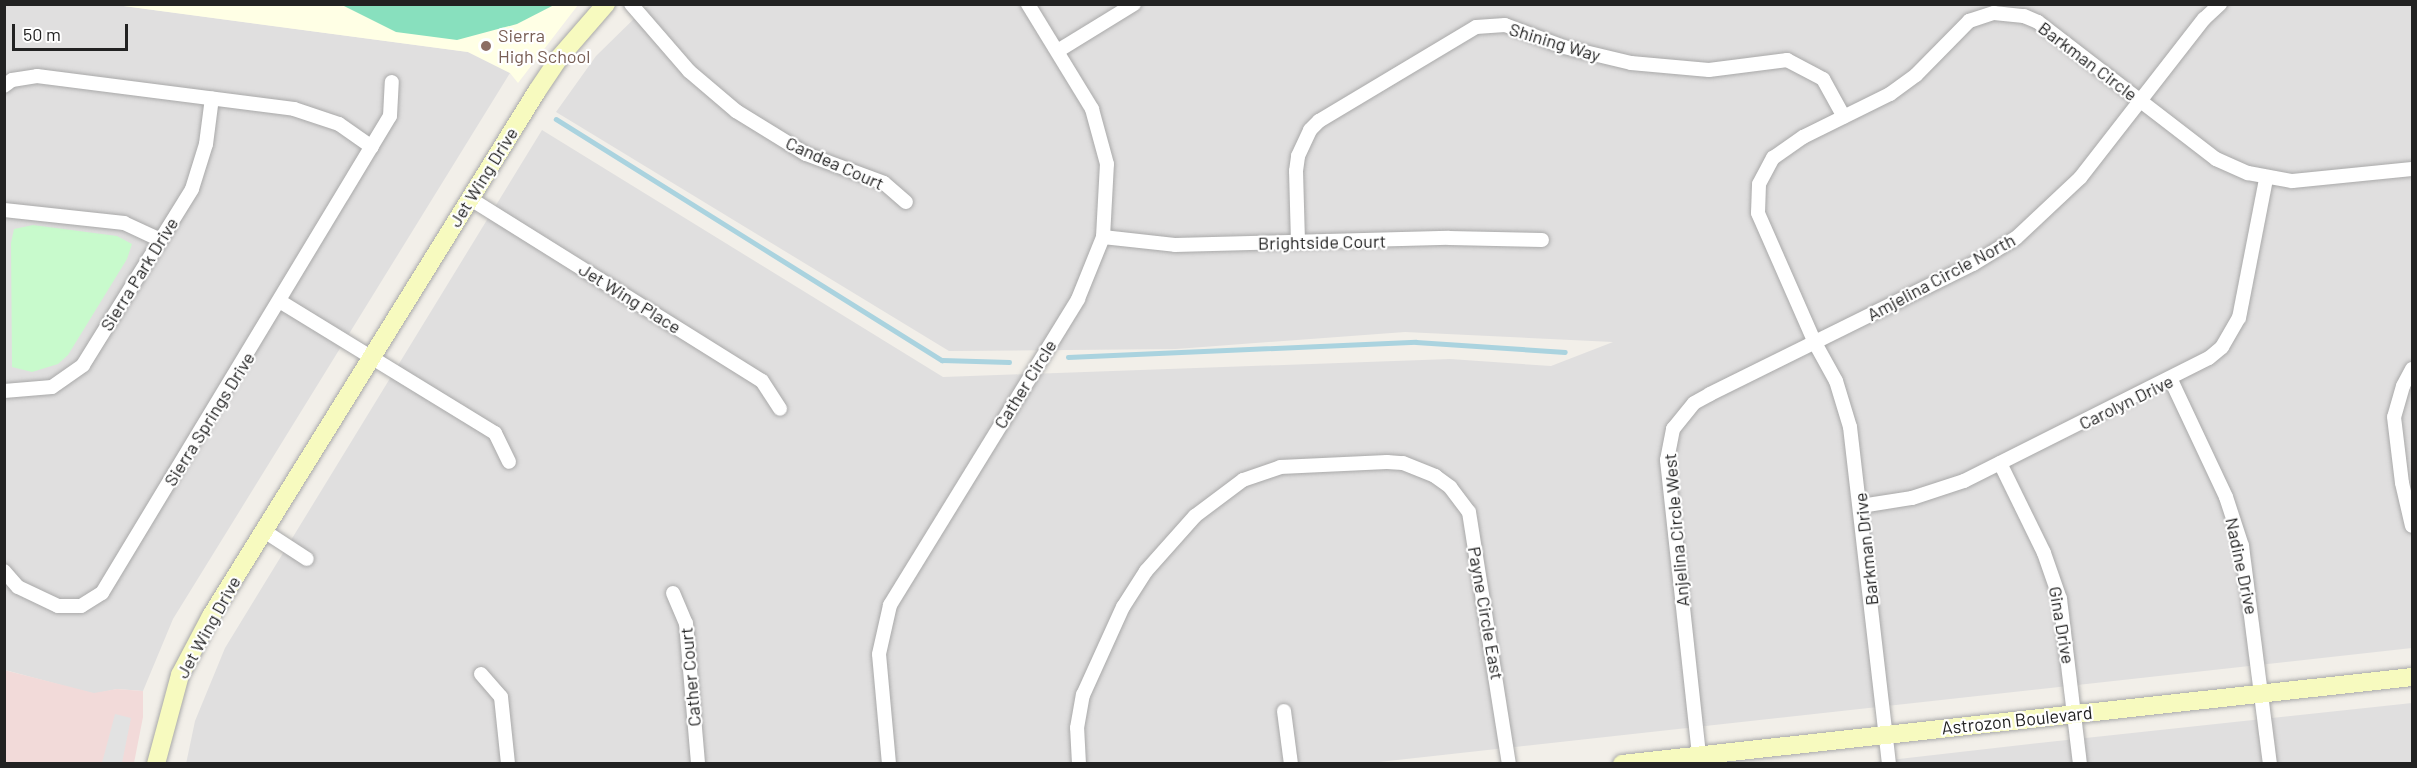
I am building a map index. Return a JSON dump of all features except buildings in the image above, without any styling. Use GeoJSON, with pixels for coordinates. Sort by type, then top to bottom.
{"type":"FeatureCollection","features":[{"type":"Feature","properties":{"kind":"main road","name":"Jet Wing Drive"},"geometry":{"type":"LineString","coordinates":[[156,764],[167,713],[192,649],[470,198],[560,58],[606,4]]}},
{"type":"Feature","properties":{"kind":"main road","name":"Astrozon Boulevard"},"geometry":{"type":"LineString","coordinates":[[1622,764],[1700,759],[2075,713],[2412,677]]}},
{"type":"Feature","properties":{"kind":"street","name":"Candea Court"},"geometry":{"type":"LineString","coordinates":[[630,4],[689,71],[736,111],[806,154],[884,183],[906,202]]}},
{"type":"Feature","properties":{"kind":"street","name":"Cather Circle"},"geometry":{"type":"LineString","coordinates":[[889,764],[879,654],[890,604],[1078,299],[1103,237],[1108,196],[1104,148],[1092,109],[1059,50],[1028,4]]}},
{"type":"Feature","properties":{"kind":"street"},"geometry":{"type":"LineString","coordinates":[[1059,50],[1134,4]]}},
{"type":"Feature","properties":{"kind":"street","name":"Amjelina Circle North"},"geometry":{"type":"LineString","coordinates":[[1815,343],[2016,238],[2080,178],[2220,4]]}},
{"type":"Feature","properties":{"kind":"street","name":"Barkman Circle"},"geometry":{"type":"LineString","coordinates":[[1815,343],[1764,232],[1756,198],[1765,170],[1773,158],[1803,137],[1905,84],[1955,32],[1969,21],[1994,13],[2024,16],[2038,22],[2216,159],[2266,179],[2310,180],[2412,169]]}},
{"type":"Feature","properties":{"kind":"street","name":"Shining Way"},"geometry":{"type":"LineString","coordinates":[[1298,242],[1298,156],[1310,130],[1318,121],[1476,27],[1505,26],[1564,47],[1631,63],[1709,70],[1787,60],[1823,80],[1844,117]]}},
{"type":"Feature","properties":{"kind":"street"},"geometry":{"type":"LineString","coordinates":[[4,86],[12,80],[37,76],[309,112],[354,132],[372,147]]}},
{"type":"Feature","properties":{"kind":"street","name":"Sierra Springs Drive"},"geometry":{"type":"LineString","coordinates":[[4,572],[18,587],[58,606],[81,606],[102,592],[281,302],[390,116],[392,82]]}},
{"type":"Feature","properties":{"kind":"street","name":"Sierra Park Drive"},"geometry":{"type":"LineString","coordinates":[[4,391],[41,390],[74,375],[160,240],[198,175],[212,98]]}},
{"type":"Feature","properties":{"kind":"street","name":"Carolyn Drive"},"geometry":{"type":"LineString","coordinates":[[1862,506],[1930,493],[2000,463],[2171,380],[2222,347],[2239,318],[2266,179]]}},
{"type":"Feature","properties":{"kind":"street","name":"Jet Wing Place"},"geometry":{"type":"LineString","coordinates":[[470,198],[762,381],[780,409]]}},
{"type":"Feature","properties":{"kind":"street"},"geometry":{"type":"LineString","coordinates":[[4,210],[124,223],[160,240]]}},
{"type":"Feature","properties":{"kind":"street","name":"Brightside Court"},"geometry":{"type":"LineString","coordinates":[[1103,237],[1175,245],[1542,240]]}},
{"type":"Feature","properties":{"kind":"street"},"geometry":{"type":"LineString","coordinates":[[281,302],[495,433],[508,462]]}},
{"type":"Feature","properties":{"kind":"street","name":"Barkman Drive"},"geometry":{"type":"LineString","coordinates":[[1815,343],[1846,410],[1862,506],[1889,764]]}},
{"type":"Feature","properties":{"kind":"street","name":"Anjelina Circle West"},"geometry":{"type":"LineString","coordinates":[[1700,759],[1666,460],[1668,443],[1672,429],[1694,403],[1815,343]]}},
{"type":"Feature","properties":{"kind":"street"},"geometry":{"type":"LineString","coordinates":[[2412,369],[2400,393],[2394,417],[2402,483],[2412,526]]}},
{"type":"Feature","properties":{"kind":"street","name":"Nadine Drive"},"geometry":{"type":"LineString","coordinates":[[2171,380],[2234,519],[2247,570],[2270,764]]}},
{"type":"Feature","properties":{"kind":"street","name":"Payne Circle East"},"geometry":{"type":"LineString","coordinates":[[1079,764],[1077,728],[1083,695],[1123,607],[1151,565],[1212,500],[1243,480],[1299,464],[1403,463],[1435,476],[1450,487],[1469,512],[1509,764]]}},
{"type":"Feature","properties":{"kind":"street","name":"Gina Drive"},"geometry":{"type":"LineString","coordinates":[[2000,463],[2054,578],[2064,622],[2080,764]]}},
{"type":"Feature","properties":{"kind":"street"},"geometry":{"type":"LineString","coordinates":[[264,531],[307,559]]}},
{"type":"Feature","properties":{"kind":"street","name":"Cather Court"},"geometry":{"type":"LineString","coordinates":[[673,593],[686,623],[698,764]]}},
{"type":"Feature","properties":{"kind":"street"},"geometry":{"type":"LineString","coordinates":[[482,674],[501,697],[508,764]]}},
{"type":"Feature","properties":{"kind":"street"},"geometry":{"type":"LineString","coordinates":[[1284,711],[1291,764]]}},
{"type":"Feature","properties":{"kind":"shaded area"},"geometry":{"type":"Polygon","coordinates":[[[4,5],[116,5],[468,52],[510,73],[173,619],[143,691],[117,689],[94,694],[5,670],[4,5]]]}},
{"type":"Feature","properties":{"kind":"shaded area","name":"Sierra High School"},"geometry":{"type":"Polygon","coordinates":[[[116,5],[578,5],[518,83],[510,73],[468,52],[116,5]]]}},
{"type":"Feature","properties":{"kind":"shaded area"},"geometry":{"type":"Polygon","coordinates":[[[648,5],[2412,5],[2412,648],[1361,764],[186,764],[195,721],[225,648],[542,130],[943,377],[1450,359],[1551,366],[1613,342],[1405,332],[1176,349],[949,351],[556,112],[596,56],[648,5]]]}},
{"type":"Feature","properties":{"kind":"shaded area"},"geometry":{"type":"Polygon","coordinates":[[[4,670],[94,693],[117,689],[143,691],[143,717],[134,763],[5,763],[4,670]]]}},
{"type":"Feature","properties":{"kind":"shaded area"},"geometry":{"type":"Polygon","coordinates":[[[2412,703],[2412,763],[1855,764],[2030,744],[2412,703]]]}},
{"type":"Feature","properties":{"kind":"shaded area"},"geometry":{"type":"Polygon","coordinates":[[[115,714],[131,718],[122,763],[102,763],[115,714]]]}},
{"type":"Feature","properties":{"kind":"green space"},"geometry":{"type":"Polygon","coordinates":[[[342,5],[554,5],[517,24],[457,40],[396,32],[342,5]]]}},
{"type":"Feature","properties":{"kind":"green space"},"geometry":{"type":"Polygon","coordinates":[[[33,225],[117,236],[132,244],[127,259],[68,355],[58,364],[32,372],[12,367],[11,243],[14,229],[33,225]]]}},
{"type":"Feature","properties":{"kind":"waterway"},"geometry":{"type":"LineString","coordinates":[[556,119],[942,360],[1009,362]]}},
{"type":"Feature","properties":{"kind":"waterway"},"geometry":{"type":"LineString","coordinates":[[1068,357],[1416,342],[1565,352]]}},
{"type":"Feature","properties":{"kind":"place","name":"Sierra High School"},"geometry":{"type":"Point","coordinates":[486,46]}}]}
